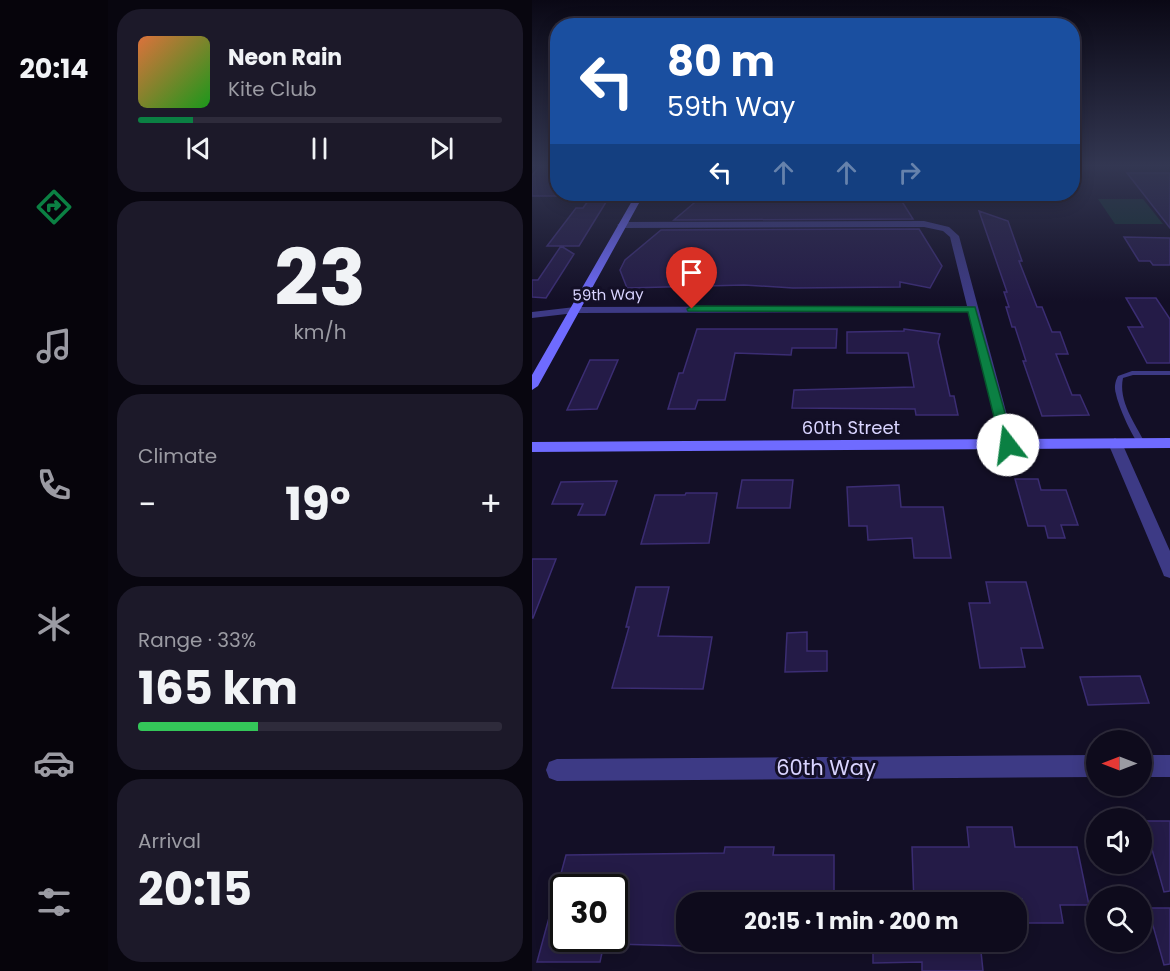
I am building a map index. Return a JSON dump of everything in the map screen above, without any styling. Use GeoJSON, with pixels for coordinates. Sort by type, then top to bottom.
{"type":"FeatureCollection","features":[{"type":"Feature","properties":{"kind":"street"},"geometry":{"type":"LineString","coordinates":[[532,386],[631,210]]}},
{"type":"Feature","properties":{"kind":"street"},"geometry":{"type":"LineString","coordinates":[[622,225],[924,225],[946,229],[954,236],[1008,445]]}},
{"type":"Feature","properties":{"kind":"street","name":"59th Way"},"geometry":{"type":"LineString","coordinates":[[532,315],[575,310],[972,309]]}},
{"type":"Feature","properties":{"kind":"street"},"geometry":{"type":"LineString","coordinates":[[1115,443],[1170,571]]}},
{"type":"Feature","properties":{"kind":"street","name":"60th Street"},"geometry":{"type":"LineString","coordinates":[[532,447],[1170,443]]}},
{"type":"Feature","properties":{"kind":"street","name":"60th Way"},"geometry":{"type":"LineString","coordinates":[[557,770],[1086,766]]}},
{"type":"Feature","properties":{"kind":"street"},"geometry":{"type":"LineString","coordinates":[[1152,766],[1170,766]]}},
{"type":"Feature","properties":{"kind":"lane"},"geometry":{"type":"LineString","coordinates":[[1141,443],[1119,394],[1117,384],[1120,377],[1132,373],[1170,373]]}},
{"type":"Feature","properties":{"kind":"green space"},"geometry":{"type":"Polygon","coordinates":[[[1106,210],[1152,210],[1163,224],[1115,224],[1106,210]]]}},
{"type":"Feature","properties":{"kind":"building"},"geometry":{"type":"Polygon","coordinates":[[[574,210],[601,210],[579,246],[547,246],[574,210]]]}},
{"type":"Feature","properties":{"kind":"building"},"geometry":{"type":"Polygon","coordinates":[[[685,210],[908,210],[913,219],[674,220],[685,210]]]}},
{"type":"Feature","properties":{"kind":"building"},"geometry":{"type":"Polygon","coordinates":[[[1156,210],[1170,210],[1170,228],[1156,210]]]}},
{"type":"Feature","properties":{"kind":"building"},"geometry":{"type":"Polygon","coordinates":[[[979,211],[1008,221],[1022,261],[1019,261],[1037,307],[1042,307],[1052,332],[1060,332],[1068,354],[1056,354],[1072,395],[1080,395],[1089,415],[1042,416],[1023,361],[1026,361],[1015,327],[1012,327],[1006,307],[1009,307],[1004,292],[1007,292],[979,211]]]}},
{"type":"Feature","properties":{"kind":"building"},"geometry":{"type":"Polygon","coordinates":[[[919,229],[942,266],[930,288],[900,282],[900,287],[793,288],[744,285],[627,288],[620,270],[625,260],[661,230],[919,229]]]}},
{"type":"Feature","properties":{"kind":"building"},"geometry":{"type":"Polygon","coordinates":[[[1124,237],[1170,238],[1170,265],[1153,265],[1150,261],[1139,261],[1124,237]]]}},
{"type":"Feature","properties":{"kind":"building"},"geometry":{"type":"Polygon","coordinates":[[[561,246],[574,254],[546,298],[532,297],[532,280],[538,280],[561,246]]]}},
{"type":"Feature","properties":{"kind":"building"},"geometry":{"type":"Polygon","coordinates":[[[1126,298],[1156,298],[1170,319],[1170,363],[1147,363],[1128,327],[1143,327],[1126,298]]]}},
{"type":"Feature","properties":{"kind":"building"},"geometry":{"type":"Polygon","coordinates":[[[697,329],[837,329],[836,348],[792,348],[791,355],[735,353],[725,400],[698,400],[695,409],[668,409],[679,373],[683,373],[697,329]]]}},
{"type":"Feature","properties":{"kind":"building"},"geometry":{"type":"Polygon","coordinates":[[[904,329],[940,334],[938,342],[950,396],[954,396],[958,415],[916,415],[915,409],[792,408],[794,390],[914,387],[908,353],[847,353],[847,332],[904,331],[904,329]]]}},
{"type":"Feature","properties":{"kind":"building"},"geometry":{"type":"Polygon","coordinates":[[[590,360],[618,360],[597,409],[567,410],[590,360]]]}},
{"type":"Feature","properties":{"kind":"building"},"geometry":{"type":"Polygon","coordinates":[[[1015,479],[1038,479],[1041,490],[1066,490],[1078,525],[1061,525],[1065,538],[1048,538],[1045,526],[1028,526],[1015,479]]]}},
{"type":"Feature","properties":{"kind":"building"},"geometry":{"type":"Polygon","coordinates":[[[742,480],[793,480],[790,508],[737,508],[742,480]]]}},
{"type":"Feature","properties":{"kind":"building"},"geometry":{"type":"Polygon","coordinates":[[[617,481],[605,515],[578,515],[583,504],[552,504],[561,482],[617,481]]]}},
{"type":"Feature","properties":{"kind":"building"},"geometry":{"type":"Polygon","coordinates":[[[899,485],[901,507],[943,507],[951,558],[914,558],[912,538],[868,540],[867,526],[849,526],[847,487],[899,485]]]}},
{"type":"Feature","properties":{"kind":"building"},"geometry":{"type":"Polygon","coordinates":[[[686,493],[717,493],[709,543],[641,544],[655,495],[685,495],[686,493]]]}},
{"type":"Feature","properties":{"kind":"building"},"geometry":{"type":"Polygon","coordinates":[[[532,559],[556,559],[533,618],[532,618],[532,559]]]}},
{"type":"Feature","properties":{"kind":"building"},"geometry":{"type":"Polygon","coordinates":[[[986,582],[1026,582],[1043,648],[1021,648],[1025,667],[980,668],[969,603],[990,603],[986,582]]]}},
{"type":"Feature","properties":{"kind":"building"},"geometry":{"type":"Polygon","coordinates":[[[636,587],[669,587],[658,636],[712,637],[703,689],[612,688],[629,627],[626,627],[636,587]]]}},
{"type":"Feature","properties":{"kind":"building"},"geometry":{"type":"Polygon","coordinates":[[[807,632],[807,651],[827,651],[827,671],[785,672],[787,633],[807,632]]]}},
{"type":"Feature","properties":{"kind":"building"},"geometry":{"type":"Polygon","coordinates":[[[1140,676],[1149,703],[1088,705],[1080,677],[1140,676]]]}},
{"type":"Feature","properties":{"kind":"building"},"geometry":{"type":"Polygon","coordinates":[[[1152,821],[1170,821],[1170,891],[1164,892],[1152,849],[1152,821]]]}},
{"type":"Feature","properties":{"kind":"building"},"geometry":{"type":"Polygon","coordinates":[[[967,827],[1012,827],[1015,847],[1077,847],[1086,890],[1086,905],[1060,905],[1063,923],[1027,923],[1027,892],[914,892],[912,847],[969,847],[967,827]]]}},
{"type":"Feature","properties":{"kind":"building"},"geometry":{"type":"Polygon","coordinates":[[[725,847],[774,847],[773,855],[834,855],[834,892],[676,892],[676,946],[628,944],[628,874],[561,874],[566,855],[724,853],[725,847]]]}},
{"type":"Feature","properties":{"kind":"building"},"geometry":{"type":"Polygon","coordinates":[[[1152,908],[1170,908],[1170,964],[1164,965],[1152,922],[1152,908]]]}},
{"type":"Feature","properties":{"kind":"building"},"geometry":{"type":"Polygon","coordinates":[[[550,914],[550,952],[602,952],[600,962],[537,962],[550,914]]]}},
{"type":"Feature","properties":{"kind":"building"},"geometry":{"type":"Polygon","coordinates":[[[873,952],[981,952],[983,971],[922,971],[922,962],[873,963],[873,952]]]}},
{"type":"Feature","properties":{"kind":"route"},"geometry":{"type":"LineString","coordinates":[[692,309],[972,309],[1008,445]]}}]}
